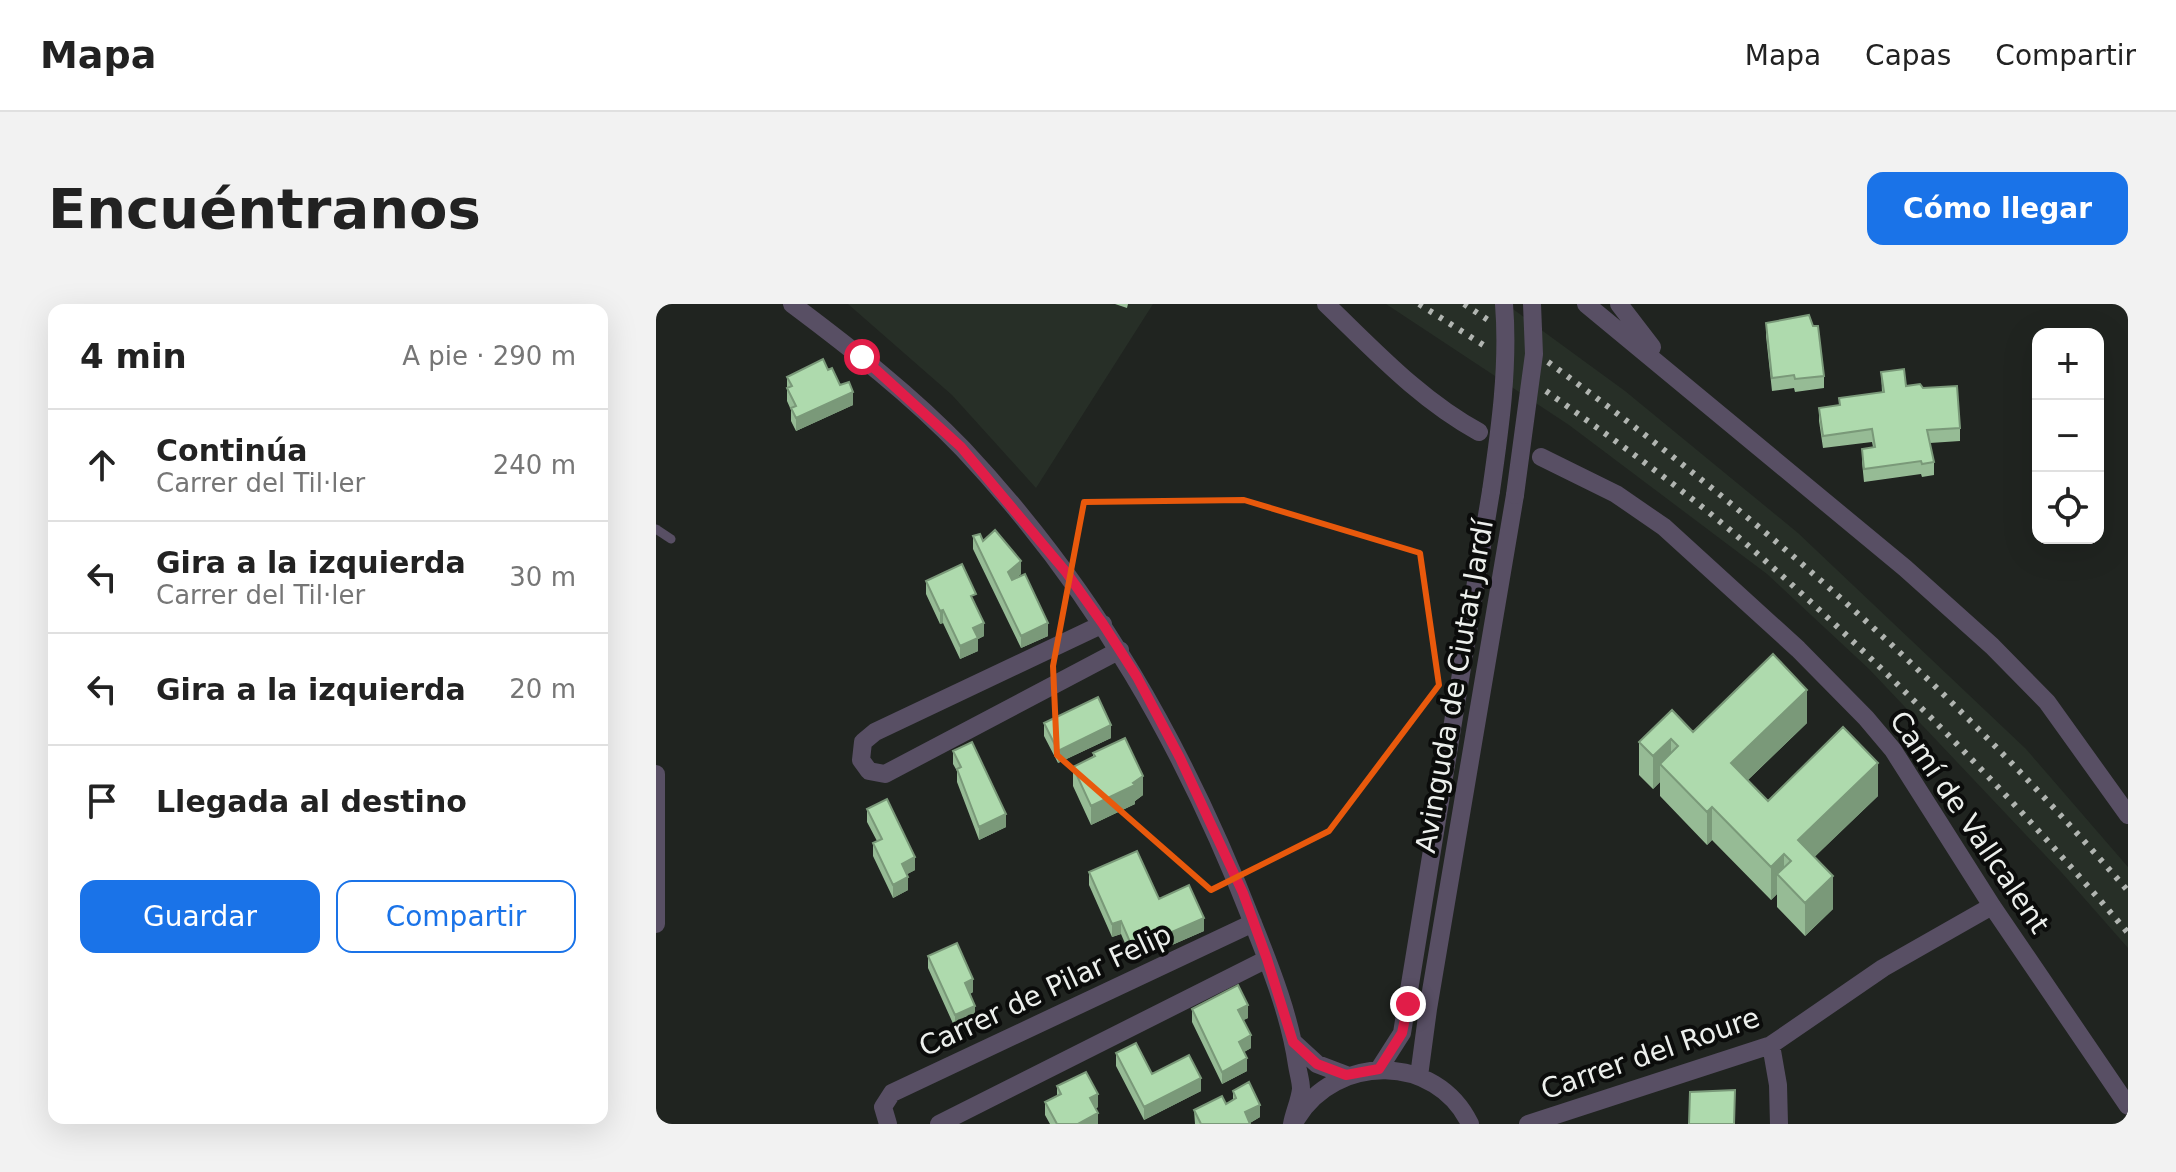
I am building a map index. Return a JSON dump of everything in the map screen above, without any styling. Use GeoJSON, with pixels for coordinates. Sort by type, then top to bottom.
{"type":"FeatureCollection","features":[{"type":"Feature","properties":{"kind":"street"},"geometry":{"type":"LineString","coordinates":[[792,304],[862,357],[961,447],[1056,560],[1120,650],[1180,758],[1243,893],[1267,959],[1293,1042],[1301,1089],[1292,1124]]}},
{"type":"Feature","properties":{"kind":"street"},"geometry":{"type":"LineString","coordinates":[[1326,304],[1401,376],[1479,432]]}},
{"type":"Feature","properties":{"kind":"street","name":"Avinguda de Ciutat Jardí"},"geometry":{"type":"LineString","coordinates":[[1379,1069],[1402,1033],[1491,491],[1501,425],[1507,335],[1504,304]]}},
{"type":"Feature","properties":{"kind":"street","name":"Avinguda de Ciutat Jardí"},"geometry":{"type":"LineString","coordinates":[[1419,1076],[1515,495],[1534,354],[1532,304]]}},
{"type":"Feature","properties":{"kind":"street"},"geometry":{"type":"LineString","coordinates":[[1586,304],[1905,568],[1992,646],[2047,702],[2128,815]]}},
{"type":"Feature","properties":{"kind":"street"},"geometry":{"type":"LineString","coordinates":[[1619,304],[1677,377]]}},
{"type":"Feature","properties":{"kind":"street","name":"Camí de Vallcalent"},"geometry":{"type":"LineString","coordinates":[[1541,457],[1616,494],[1664,527],[1828,677],[1893,750],[1992,906],[2128,1106]]}},
{"type":"Feature","properties":{"kind":"street"},"geometry":{"type":"LineString","coordinates":[[1103,624],[875,732],[863,742],[861,760],[869,771],[885,774],[1120,650]]}},
{"type":"Feature","properties":{"kind":"street"},"geometry":{"type":"LineString","coordinates":[[656,774],[656,924]]}},
{"type":"Feature","properties":{"kind":"street","name":"Carrer del Roure"},"geometry":{"type":"LineString","coordinates":[[1528,1124],[1771,1045],[1883,968],[1992,906]]}},
{"type":"Feature","properties":{"kind":"street","name":"Carrer de Pilar Felip"},"geometry":{"type":"LineString","coordinates":[[888,1124],[883,1107],[892,1093],[1253,923]]}},
{"type":"Feature","properties":{"kind":"street"},"geometry":{"type":"LineString","coordinates":[[939,1124],[1267,959]]}},
{"type":"Feature","properties":{"kind":"street"},"geometry":{"type":"LineString","coordinates":[[1293,1042],[1317,1064],[1346,1075]]}},
{"type":"Feature","properties":{"kind":"street"},"geometry":{"type":"LineString","coordinates":[[1771,1045],[1778,1085],[1779,1124]]}},
{"type":"Feature","properties":{"kind":"street"},"geometry":{"type":"LineString","coordinates":[[1292,1124],[1304,1105],[1323,1088],[1346,1075],[1379,1069],[1400,1070],[1419,1076],[1445,1091],[1465,1113],[1470,1124]]}},
{"type":"Feature","properties":{"kind":"lane"},"geometry":{"type":"LineString","coordinates":[[656,529],[671,539]]}},
{"type":"Feature","properties":{"kind":"highlighted area"},"geometry":{"type":"Polygon","coordinates":[[[1244,500],[1420,553],[1439,685],[1329,831],[1211,890],[1057,755],[1053,666],[1084,502],[1244,500]]]}},
{"type":"Feature","properties":{"kind":"shaded area"},"geometry":{"type":"Polygon","coordinates":[[[848,304],[1153,304],[1036,488],[952,395],[848,304]]]}},
{"type":"Feature","properties":{"kind":"shaded area"},"geometry":{"type":"Polygon","coordinates":[[[1386,304],[1506,304],[1625,391],[1798,533],[2026,749],[2128,867],[2128,948],[2062,873],[1869,669],[1767,574],[1569,425],[1386,304]]]}},
{"type":"Feature","properties":{"kind":"building"},"geometry":{"type":"Polygon","coordinates":[[[1809,315],[1813,326],[1818,326],[1824,376],[1772,378],[1766,323],[1809,315]]]}},
{"type":"Feature","properties":{"kind":"building"},"geometry":{"type":"Polygon","coordinates":[[[823,359],[828,370],[832,368],[840,385],[849,382],[853,392],[796,418],[791,408],[796,406],[787,388],[792,386],[787,377],[823,359]]]}},
{"type":"Feature","properties":{"kind":"building"},"geometry":{"type":"Polygon","coordinates":[[[1904,369],[1906,386],[1957,386],[1960,428],[1927,430],[1934,462],[1864,469],[1862,449],[1875,447],[1872,429],[1823,436],[1819,408],[1840,405],[1839,398],[1884,392],[1881,372],[1904,369]]]}},
{"type":"Feature","properties":{"kind":"building"},"geometry":{"type":"Polygon","coordinates":[[[995,530],[1021,561],[1008,572],[1012,580],[1025,574],[1048,623],[1021,636],[973,536],[980,534],[983,541],[995,530]]]}},
{"type":"Feature","properties":{"kind":"building"},"geometry":{"type":"Polygon","coordinates":[[[962,564],[976,594],[971,596],[984,623],[973,628],[978,638],[960,646],[926,581],[962,564]]]}},
{"type":"Feature","properties":{"kind":"building"},"geometry":{"type":"Polygon","coordinates":[[[1773,654],[1807,690],[1731,763],[1768,801],[1843,727],[1878,763],[1798,840],[1833,876],[1805,903],[1777,874],[1791,861],[1784,854],[1771,867],[1712,807],[1707,812],[1660,764],[1678,746],[1671,739],[1653,756],[1639,742],[1672,710],[1693,732],[1773,654]]]}},
{"type":"Feature","properties":{"kind":"building"},"geometry":{"type":"Polygon","coordinates":[[[1098,697],[1111,725],[1058,751],[1044,723],[1098,697]]]}},
{"type":"Feature","properties":{"kind":"building"},"geometry":{"type":"Polygon","coordinates":[[[1125,738],[1143,776],[1133,783],[1135,785],[1091,806],[1073,767],[1095,756],[1093,753],[1125,738]]]}},
{"type":"Feature","properties":{"kind":"building"},"geometry":{"type":"Polygon","coordinates":[[[972,742],[1006,814],[979,827],[953,751],[972,742]]]}},
{"type":"Feature","properties":{"kind":"building"},"geometry":{"type":"Polygon","coordinates":[[[887,799],[915,857],[902,864],[908,877],[893,885],[873,843],[882,839],[867,809],[887,799]]]}},
{"type":"Feature","properties":{"kind":"building"},"geometry":{"type":"Polygon","coordinates":[[[1137,851],[1159,899],[1189,885],[1204,918],[1133,949],[1121,921],[1112,924],[1089,872],[1137,851]]]}},
{"type":"Feature","properties":{"kind":"building"},"geometry":{"type":"Polygon","coordinates":[[[957,943],[973,979],[965,983],[975,1006],[955,1015],[928,956],[957,943]]]}},
{"type":"Feature","properties":{"kind":"building"},"geometry":{"type":"Polygon","coordinates":[[[1238,985],[1248,1005],[1238,1010],[1251,1035],[1239,1042],[1247,1058],[1222,1072],[1192,1009],[1238,985]]]}},
{"type":"Feature","properties":{"kind":"building"},"geometry":{"type":"Polygon","coordinates":[[[1136,1043],[1152,1074],[1189,1055],[1201,1078],[1144,1107],[1116,1053],[1136,1043]]]}},
{"type":"Feature","properties":{"kind":"building"},"geometry":{"type":"Polygon","coordinates":[[[1086,1072],[1098,1094],[1090,1098],[1098,1113],[1078,1124],[1057,1124],[1045,1102],[1061,1094],[1057,1086],[1086,1072]]]}},
{"type":"Feature","properties":{"kind":"building"},"geometry":{"type":"Polygon","coordinates":[[[1249,1082],[1260,1105],[1245,1112],[1250,1124],[1201,1124],[1194,1110],[1222,1096],[1226,1104],[1236,1098],[1233,1091],[1249,1082]]]}},
{"type":"Feature","properties":{"kind":"building"},"geometry":{"type":"Polygon","coordinates":[[[1735,1090],[1734,1124],[1689,1124],[1690,1092],[1735,1090]]]}},
{"type":"Feature","properties":{"kind":"railway"},"geometry":{"type":"LineString","coordinates":[[1419,304],[1488,348]]}},
{"type":"Feature","properties":{"kind":"railway"},"geometry":{"type":"LineString","coordinates":[[1464,304],[1488,320]]}},
{"type":"Feature","properties":{"kind":"railway"},"geometry":{"type":"LineString","coordinates":[[1548,362],[1705,482],[1853,610],[1994,745],[2128,891]]}},
{"type":"Feature","properties":{"kind":"railway"},"geometry":{"type":"LineString","coordinates":[[1546,391],[1696,502],[1846,634],[1944,730],[2038,830],[2128,933]]}},
{"type":"Feature","properties":{"kind":"route"},"geometry":{"type":"LineString","coordinates":[[862,357],[961,447],[1008,500],[1066,572],[1137,677],[1180,758],[1243,893],[1293,1042],[1317,1064],[1346,1075],[1379,1069],[1402,1033],[1408,1004]]}}]}
